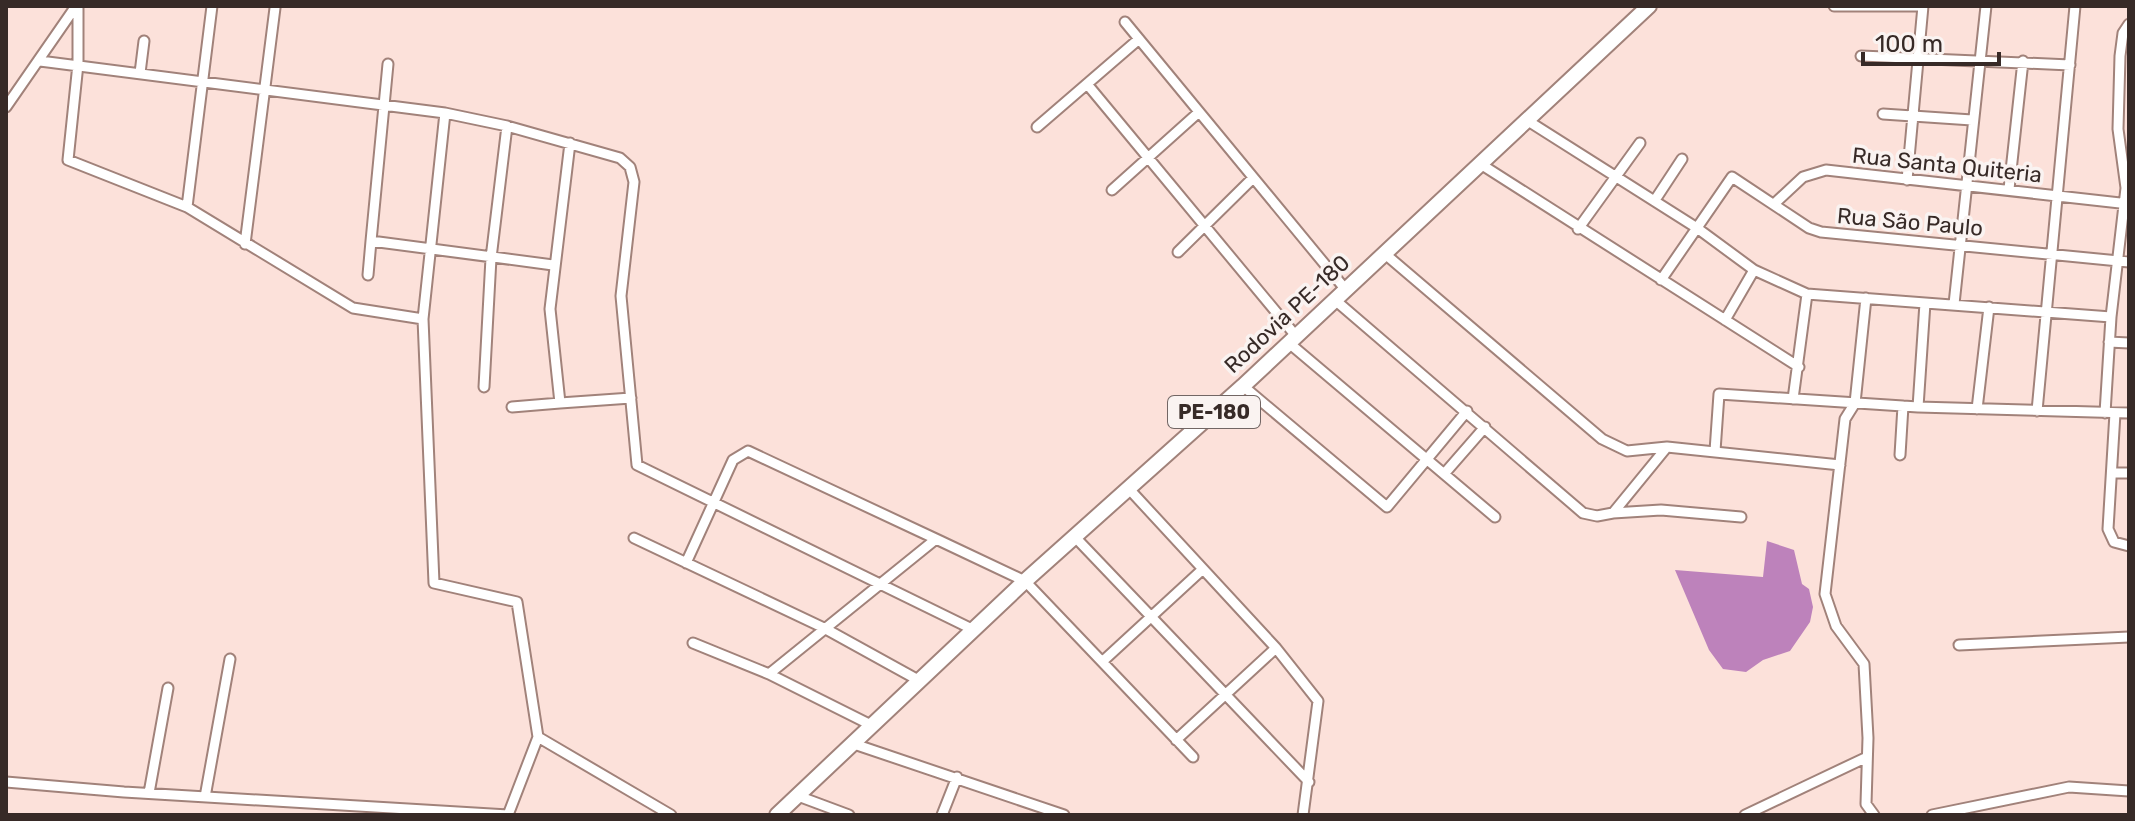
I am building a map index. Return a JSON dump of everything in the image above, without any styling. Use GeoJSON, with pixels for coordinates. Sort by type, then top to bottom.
{"type":"FeatureCollection","features":[{"type":"Feature","properties":{"kind":"main road","name":"Rodovia PE-180"},"geometry":{"type":"LineString","coordinates":[[777,815],[1025,581],[1243,386],[1649,6]]}},
{"type":"Feature","properties":{"kind":"street"},"geometry":{"type":"LineString","coordinates":[[6,107],[77,6]]}},
{"type":"Feature","properties":{"kind":"street"},"geometry":{"type":"LineString","coordinates":[[77,6],[78,64],[68,160],[187,207],[353,308],[423,319]]}},
{"type":"Feature","properties":{"kind":"street"},"geometry":{"type":"LineString","coordinates":[[187,207],[212,6]]}},
{"type":"Feature","properties":{"kind":"street"},"geometry":{"type":"LineString","coordinates":[[1834,6],[1923,6],[1907,180]]}},
{"type":"Feature","properties":{"kind":"street"},"geometry":{"type":"LineString","coordinates":[[1954,304],[1964,185],[1986,6]]}},
{"type":"Feature","properties":{"kind":"street"},"geometry":{"type":"LineString","coordinates":[[2037,411],[2075,6]]}},
{"type":"Feature","properties":{"kind":"street"},"geometry":{"type":"LineString","coordinates":[[245,244],[275,8]]}},
{"type":"Feature","properties":{"kind":"street"},"geometry":{"type":"LineString","coordinates":[[1125,22],[1253,178],[1340,295],[1578,509],[1597,516],[1661,510],[1741,517]]}},
{"type":"Feature","properties":{"kind":"street"},"geometry":{"type":"LineString","coordinates":[[2129,24],[2121,39],[2119,79],[2118,129],[2127,203],[2117,261],[2109,342],[2113,473],[2108,502],[2109,535],[2114,542],[2129,546]]}},
{"type":"Feature","properties":{"kind":"street"},"geometry":{"type":"LineString","coordinates":[[1037,127],[1139,39]]}},
{"type":"Feature","properties":{"kind":"street"},"geometry":{"type":"LineString","coordinates":[[140,73],[144,41]]}},
{"type":"Feature","properties":{"kind":"street"},"geometry":{"type":"LineString","coordinates":[[1861,56],[1917,56],[2070,65]]}},
{"type":"Feature","properties":{"kind":"street"},"geometry":{"type":"LineString","coordinates":[[40,61],[445,113],[616,155],[627,163],[633,177],[621,296],[637,465],[974,630]]}},
{"type":"Feature","properties":{"kind":"street"},"geometry":{"type":"LineString","coordinates":[[2009,189],[2023,61]]}},
{"type":"Feature","properties":{"kind":"street"},"geometry":{"type":"LineString","coordinates":[[368,275],[388,64]]}},
{"type":"Feature","properties":{"kind":"street"},"geometry":{"type":"LineString","coordinates":[[1087,84],[1206,226],[1292,339],[1495,517]]}},
{"type":"Feature","properties":{"kind":"street"},"geometry":{"type":"LineString","coordinates":[[1112,190],[1199,112]]}},
{"type":"Feature","properties":{"kind":"street"},"geometry":{"type":"LineString","coordinates":[[6,782],[456,814],[508,815],[538,737],[517,602],[434,583],[423,319],[445,113]]}},
{"type":"Feature","properties":{"kind":"street"},"geometry":{"type":"LineString","coordinates":[[1883,114],[1972,120]]}},
{"type":"Feature","properties":{"kind":"street"},"geometry":{"type":"LineString","coordinates":[[1525,119],[1655,200],[1754,270],[1807,294],[2111,317]]}},
{"type":"Feature","properties":{"kind":"street"},"geometry":{"type":"LineString","coordinates":[[484,387],[491,258],[507,126]]}},
{"type":"Feature","properties":{"kind":"street"},"geometry":{"type":"LineString","coordinates":[[560,403],[550,309],[570,143]]}},
{"type":"Feature","properties":{"kind":"street"},"geometry":{"type":"LineString","coordinates":[[1578,229],[1640,143]]}},
{"type":"Feature","properties":{"kind":"street"},"geometry":{"type":"LineString","coordinates":[[1655,200],[1682,159]]}},
{"type":"Feature","properties":{"kind":"street"},"geometry":{"type":"LineString","coordinates":[[1479,163],[1578,229],[1799,367]]}},
{"type":"Feature","properties":{"kind":"street","name":"Rua Santa Quiteria"},"geometry":{"type":"LineString","coordinates":[[1774,204],[1798,180],[1822,171],[2127,203]]}},
{"type":"Feature","properties":{"kind":"street","name":"Rua São Paulo"},"geometry":{"type":"LineString","coordinates":[[1661,280],[1732,177],[1809,228],[1821,232],[1959,243],[2129,262]]}},
{"type":"Feature","properties":{"kind":"street"},"geometry":{"type":"LineString","coordinates":[[1178,252],[1253,178]]}},
{"type":"Feature","properties":{"kind":"street"},"geometry":{"type":"LineString","coordinates":[[371,241],[553,265]]}},
{"type":"Feature","properties":{"kind":"street"},"geometry":{"type":"LineString","coordinates":[[1384,253],[1602,439],[1627,451],[1667,447],[1840,465]]}},
{"type":"Feature","properties":{"kind":"street"},"geometry":{"type":"LineString","coordinates":[[1725,320],[1754,270]]}},
{"type":"Feature","properties":{"kind":"street"},"geometry":{"type":"LineString","coordinates":[[1793,399],[1807,294]]}},
{"type":"Feature","properties":{"kind":"street"},"geometry":{"type":"LineString","coordinates":[[1866,298],[1855,403],[1845,419],[1825,594],[1836,626],[1864,664],[1868,738],[1866,804],[1874,815]]}},
{"type":"Feature","properties":{"kind":"street"},"geometry":{"type":"LineString","coordinates":[[1918,407],[1925,303]]}},
{"type":"Feature","properties":{"kind":"street"},"geometry":{"type":"LineString","coordinates":[[1977,409],[1989,307]]}},
{"type":"Feature","properties":{"kind":"street"},"geometry":{"type":"LineString","coordinates":[[2109,342],[2129,343]]}},
{"type":"Feature","properties":{"kind":"street"},"geometry":{"type":"LineString","coordinates":[[1243,386],[1387,507],[1467,411]]}},
{"type":"Feature","properties":{"kind":"street"},"geometry":{"type":"LineString","coordinates":[[1715,451],[1719,394],[1918,407],[2129,413]]}},
{"type":"Feature","properties":{"kind":"street"},"geometry":{"type":"LineString","coordinates":[[512,407],[631,398]]}},
{"type":"Feature","properties":{"kind":"street"},"geometry":{"type":"LineString","coordinates":[[1900,455],[1903,406]]}},
{"type":"Feature","properties":{"kind":"street"},"geometry":{"type":"LineString","coordinates":[[1444,474],[1485,427]]}},
{"type":"Feature","properties":{"kind":"street"},"geometry":{"type":"LineString","coordinates":[[1613,513],[1667,447]]}},
{"type":"Feature","properties":{"kind":"street"},"geometry":{"type":"LineString","coordinates":[[686,563],[737,455],[753,452],[1025,581],[1193,757]]}},
{"type":"Feature","properties":{"kind":"street"},"geometry":{"type":"LineString","coordinates":[[2113,473],[2129,473]]}},
{"type":"Feature","properties":{"kind":"street"},"geometry":{"type":"LineString","coordinates":[[1130,490],[1276,648],[1318,701],[1303,815]]}},
{"type":"Feature","properties":{"kind":"street"},"geometry":{"type":"LineString","coordinates":[[1075,537],[1309,782]]}},
{"type":"Feature","properties":{"kind":"street"},"geometry":{"type":"LineString","coordinates":[[634,538],[824,628],[920,681]]}},
{"type":"Feature","properties":{"kind":"street"},"geometry":{"type":"LineString","coordinates":[[769,674],[936,539]]}},
{"type":"Feature","properties":{"kind":"street"},"geometry":{"type":"LineString","coordinates":[[1103,661],[1203,569]]}},
{"type":"Feature","properties":{"kind":"street"},"geometry":{"type":"LineString","coordinates":[[1959,645],[2129,637]]}},
{"type":"Feature","properties":{"kind":"street"},"geometry":{"type":"LineString","coordinates":[[693,643],[769,674],[873,726]]}},
{"type":"Feature","properties":{"kind":"street"},"geometry":{"type":"LineString","coordinates":[[1176,740],[1276,648]]}},
{"type":"Feature","properties":{"kind":"street"},"geometry":{"type":"LineString","coordinates":[[205,797],[230,659]]}},
{"type":"Feature","properties":{"kind":"street"},"geometry":{"type":"LineString","coordinates":[[149,793],[168,688]]}},
{"type":"Feature","properties":{"kind":"street"},"geometry":{"type":"LineString","coordinates":[[538,737],[671,815]]}},
{"type":"Feature","properties":{"kind":"street"},"geometry":{"type":"LineString","coordinates":[[854,744],[1064,815]]}},
{"type":"Feature","properties":{"kind":"street"},"geometry":{"type":"LineString","coordinates":[[1745,815],[1865,758]]}},
{"type":"Feature","properties":{"kind":"street"},"geometry":{"type":"LineString","coordinates":[[942,815],[957,777]]}},
{"type":"Feature","properties":{"kind":"street"},"geometry":{"type":"LineString","coordinates":[[1932,815],[2069,787],[2129,791]]}},
{"type":"Feature","properties":{"kind":"street"},"geometry":{"type":"LineString","coordinates":[[798,796],[849,815]]}},
{"type":"Feature","properties":{"kind":"shaded area"},"geometry":{"type":"Polygon","coordinates":[[[1767,541],[1794,550],[1802,584],[1809,589],[1813,607],[1810,622],[1790,651],[1763,660],[1746,672],[1723,669],[1709,650],[1675,570],[1763,577],[1767,541]]]}}]}
